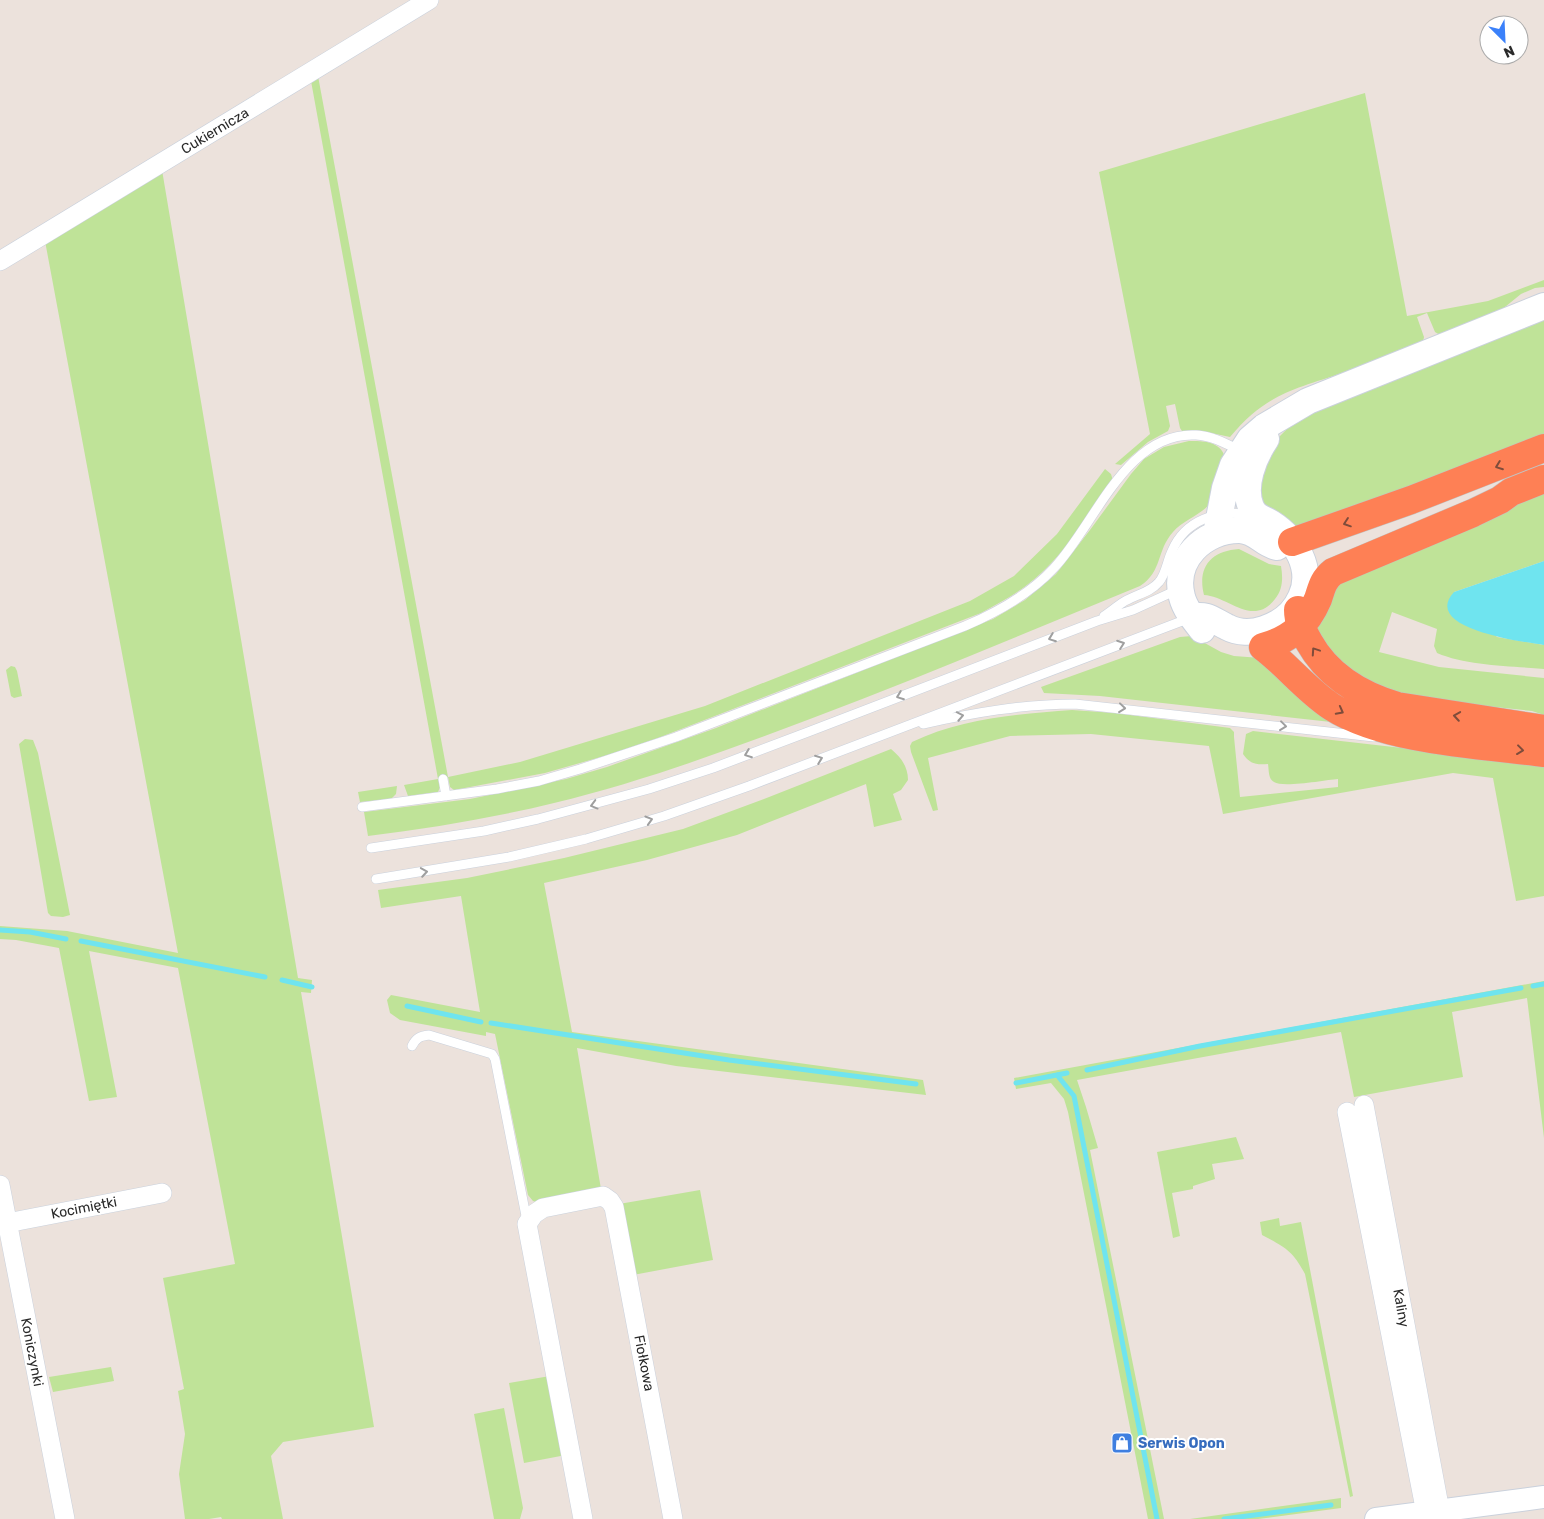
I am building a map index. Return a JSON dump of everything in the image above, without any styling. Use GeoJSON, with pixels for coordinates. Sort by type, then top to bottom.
{"type":"FeatureCollection","features":[{"type":"Feature","properties":{"kind":"highway"},"geometry":{"type":"LineString","coordinates":[[1292,542],[1411,500],[1544,448]]}},
{"type":"Feature","properties":{"kind":"highway"},"geometry":{"type":"LineString","coordinates":[[1306,572],[1391,535],[1494,494],[1510,492],[1544,479]]}},
{"type":"Feature","properties":{"kind":"highway"},"geometry":{"type":"LineString","coordinates":[[1263,646],[1277,642],[1300,615],[1313,611],[1324,581],[1333,572],[1500,500],[1510,492]]}},
{"type":"Feature","properties":{"kind":"highway"},"geometry":{"type":"LineString","coordinates":[[1300,615],[1313,650],[1326,666],[1343,681],[1360,692],[1378,700],[1417,710],[1544,729]]}},
{"type":"Feature","properties":{"kind":"highway"},"geometry":{"type":"LineString","coordinates":[[1263,646],[1274,654],[1314,694],[1334,708],[1365,723],[1420,738],[1544,753]]}},
{"type":"Feature","properties":{"kind":"main road"},"geometry":{"type":"LineString","coordinates":[[1263,646],[1242,647],[1218,641],[1203,631],[1192,617],[1180,589],[1182,572],[1190,554],[1218,524],[1225,488],[1231,471],[1242,451],[1257,432],[1308,401],[1544,306]]}},
{"type":"Feature","properties":{"kind":"main road"},"geometry":{"type":"LineString","coordinates":[[1192,617],[1205,615],[1237,631],[1255,631],[1281,620],[1291,613],[1300,615],[1306,572],[1301,557],[1292,542],[1279,528],[1256,516],[1248,501],[1250,473],[1261,446],[1287,414]]}},
{"type":"Feature","properties":{"kind":"main road"},"geometry":{"type":"LineString","coordinates":[[1218,524],[1231,530],[1254,533],[1275,547],[1292,542]]}},
{"type":"Feature","properties":{"kind":"street","name":"Cukiernicza"},"geometry":{"type":"LineString","coordinates":[[0,261],[430,0]]}},
{"type":"Feature","properties":{"kind":"street","name":"Kaliny"},"geometry":{"type":"LineString","coordinates":[[1356,1108],[1433,1512]]}},
{"type":"Feature","properties":{"kind":"street","name":"Koniczynki"},"geometry":{"type":"LineString","coordinates":[[0,1185],[65,1519]]}},
{"type":"Feature","properties":{"kind":"street","name":"Kocimiętki"},"geometry":{"type":"LineString","coordinates":[[7,1223],[162,1194]]}},
{"type":"Feature","properties":{"kind":"street","name":"Fiołkowa"},"geometry":{"type":"LineString","coordinates":[[527,1224],[534,1214],[543,1208],[603,1196],[614,1207],[673,1519]]}},
{"type":"Feature","properties":{"kind":"street"},"geometry":{"type":"LineString","coordinates":[[527,1224],[584,1519]]}},
{"type":"Feature","properties":{"kind":"street"},"geometry":{"type":"LineString","coordinates":[[1376,1519],[1544,1497]]}},
{"type":"Feature","properties":{"kind":"lane"},"geometry":{"type":"LineString","coordinates":[[362,807],[497,789],[538,781],[625,756],[965,626],[991,614],[1024,594],[1054,568],[1072,546],[1121,475],[1147,450],[1179,436],[1196,435],[1215,438],[1242,451]]}},
{"type":"Feature","properties":{"kind":"lane"},"geometry":{"type":"LineString","coordinates":[[1097,621],[1122,602],[1154,587],[1163,575],[1175,544],[1186,530],[1198,522],[1218,524],[1237,513],[1256,516]]}},
{"type":"Feature","properties":{"kind":"lane"},"geometry":{"type":"LineString","coordinates":[[370,848],[502,827],[591,806],[649,789],[808,732],[1097,621],[1132,610],[1180,589]]}},
{"type":"Feature","properties":{"kind":"lane"},"geometry":{"type":"LineString","coordinates":[[376,879],[509,857],[586,839],[664,816],[724,795],[1192,617]]}},
{"type":"Feature","properties":{"kind":"lane"},"geometry":{"type":"LineString","coordinates":[[896,729],[1015,706],[1075,704],[1357,736],[1420,738]]}},
{"type":"Feature","properties":{"kind":"lane"},"geometry":{"type":"LineString","coordinates":[[443,779],[446,796]]}},
{"type":"Feature","properties":{"kind":"lane"},"geometry":{"type":"LineString","coordinates":[[412,1046],[416,1039],[429,1035],[492,1054],[495,1059],[527,1224]]}},
{"type":"Feature","properties":{"kind":"green space"},"geometry":{"type":"Polygon","coordinates":[[[318,76],[448,777],[438,779],[311,81],[318,76]]]}},
{"type":"Feature","properties":{"kind":"green space"},"geometry":{"type":"Polygon","coordinates":[[[1365,93],[1407,316],[1488,301],[1544,280],[1544,287],[1535,288],[1521,294],[1500,311],[1440,335],[1435,332],[1427,313],[1417,317],[1424,337],[1423,342],[1282,395],[1256,411],[1230,437],[1197,430],[1182,431],[1175,404],[1166,406],[1170,426],[1168,431],[1148,442],[1121,465],[1115,464],[1150,434],[1099,172],[1365,93]]]}},
{"type":"Feature","properties":{"kind":"green space"},"geometry":{"type":"Polygon","coordinates":[[[162,170],[298,978],[312,980],[311,993],[301,992],[374,1427],[283,1442],[271,1456],[283,1519],[222,1519],[221,1517],[185,1519],[179,1474],[185,1434],[178,1391],[184,1389],[163,1278],[235,1264],[178,968],[89,951],[117,1097],[89,1101],[59,948],[0,939],[0,926],[67,931],[178,953],[45,241],[162,170]]]}},
{"type":"Feature","properties":{"kind":"green space"},"geometry":{"type":"Polygon","coordinates":[[[1544,316],[1544,436],[1306,526],[1285,522],[1259,500],[1261,464],[1275,441],[1292,424],[1314,411],[1544,316]]]}},
{"type":"Feature","properties":{"kind":"green space"},"geometry":{"type":"Polygon","coordinates":[[[1189,441],[1210,443],[1223,452],[1225,457],[1216,488],[1209,504],[1173,532],[1164,546],[1152,574],[1140,586],[852,703],[747,743],[651,776],[587,795],[508,813],[368,836],[364,812],[470,799],[566,779],[607,767],[716,728],[993,619],[1025,600],[1056,574],[1144,459],[1164,447],[1189,441]]]}},
{"type":"Feature","properties":{"kind":"green space"},"geometry":{"type":"Polygon","coordinates":[[[1105,469],[1111,474],[1113,481],[1074,536],[1052,562],[1022,589],[981,613],[658,738],[608,755],[545,773],[454,790],[450,787],[448,777],[520,762],[705,706],[970,601],[1014,576],[1057,534],[1105,469]]]}},
{"type":"Feature","properties":{"kind":"green space"},"geometry":{"type":"Polygon","coordinates":[[[1544,492],[1544,561],[1454,592],[1497,637],[1544,645],[1544,669],[1462,661],[1437,653],[1434,646],[1437,629],[1392,612],[1379,652],[1439,667],[1544,678],[1544,715],[1532,711],[1409,698],[1377,690],[1338,662],[1316,629],[1333,584],[1544,492]]]}},
{"type":"Feature","properties":{"kind":"green space"},"geometry":{"type":"Polygon","coordinates":[[[1239,549],[1269,564],[1281,566],[1282,583],[1278,595],[1267,607],[1258,611],[1249,611],[1204,595],[1203,576],[1208,562],[1221,553],[1239,549]]]}},
{"type":"Feature","properties":{"kind":"green space"},"geometry":{"type":"Polygon","coordinates":[[[1192,636],[1221,652],[1234,656],[1261,658],[1331,722],[1100,696],[1044,693],[1041,687],[1180,637],[1192,636]]]}},
{"type":"Feature","properties":{"kind":"green space"},"geometry":{"type":"Polygon","coordinates":[[[11,666],[15,667],[17,671],[22,696],[14,698],[11,696],[6,670],[11,666]]]}},
{"type":"Feature","properties":{"kind":"green space"},"geometry":{"type":"Polygon","coordinates":[[[1072,710],[1115,713],[1230,728],[1234,732],[1240,797],[1338,787],[1338,779],[1295,784],[1279,784],[1272,781],[1268,764],[1254,763],[1243,754],[1246,734],[1253,731],[1544,764],[1544,896],[1516,901],[1493,778],[1453,773],[1223,814],[1209,746],[1091,734],[1010,736],[928,758],[938,810],[933,811],[911,752],[910,746],[912,742],[950,727],[970,722],[1031,713],[1072,710]]]}},
{"type":"Feature","properties":{"kind":"green space"},"geometry":{"type":"Polygon","coordinates":[[[25,739],[33,740],[38,753],[70,915],[63,917],[51,916],[48,913],[19,744],[25,739]]]}},
{"type":"Feature","properties":{"kind":"green space"},"geometry":{"type":"Polygon","coordinates":[[[891,749],[898,755],[908,775],[908,780],[901,790],[893,794],[902,820],[874,827],[866,784],[737,835],[647,860],[544,883],[572,1032],[923,1080],[926,1095],[676,1066],[577,1048],[601,1189],[536,1202],[533,1201],[528,1195],[495,1034],[486,1032],[486,1036],[400,1020],[390,1013],[387,1000],[391,995],[480,1012],[461,896],[381,908],[378,890],[467,878],[564,858],[683,829],[891,749]]]}},
{"type":"Feature","properties":{"kind":"green space"},"geometry":{"type":"Polygon","coordinates":[[[438,779],[440,787],[438,792],[408,796],[404,785],[438,779]]]}},
{"type":"Feature","properties":{"kind":"green space"},"geometry":{"type":"Polygon","coordinates":[[[397,786],[396,794],[391,799],[360,802],[358,792],[397,786]]]}},
{"type":"Feature","properties":{"kind":"green space"},"geometry":{"type":"Polygon","coordinates":[[[1544,981],[1544,1138],[1527,998],[1452,1012],[1463,1077],[1354,1097],[1341,1032],[1077,1080],[1098,1148],[1090,1150],[1164,1519],[1148,1519],[1068,1112],[1064,1099],[1051,1083],[1016,1089],[1014,1078],[1544,981]]]}},
{"type":"Feature","properties":{"kind":"green space"},"geometry":{"type":"Polygon","coordinates":[[[1236,1137],[1244,1159],[1212,1164],[1215,1179],[1193,1186],[1193,1189],[1172,1193],[1180,1236],[1173,1238],[1157,1152],[1236,1137]]]}},
{"type":"Feature","properties":{"kind":"green space"},"geometry":{"type":"Polygon","coordinates":[[[700,1190],[713,1260],[633,1275],[619,1204],[700,1190]]]}},
{"type":"Feature","properties":{"kind":"green space"},"geometry":{"type":"Polygon","coordinates":[[[1279,1218],[1280,1226],[1301,1222],[1353,1496],[1350,1497],[1305,1274],[1288,1250],[1262,1235],[1260,1222],[1279,1218]]]}},
{"type":"Feature","properties":{"kind":"green space"},"geometry":{"type":"Polygon","coordinates":[[[111,1367],[114,1381],[53,1392],[49,1377],[111,1367]]]}},
{"type":"Feature","properties":{"kind":"green space"},"geometry":{"type":"Polygon","coordinates":[[[550,1376],[566,1455],[524,1463],[509,1383],[550,1376]]]}},
{"type":"Feature","properties":{"kind":"green space"},"geometry":{"type":"Polygon","coordinates":[[[504,1408],[523,1508],[520,1519],[494,1519],[474,1414],[504,1408]]]}},
{"type":"Feature","properties":{"kind":"green space"},"geometry":{"type":"Polygon","coordinates":[[[1341,1498],[1341,1508],[1258,1519],[1190,1519],[1341,1498]]]}},
{"type":"Feature","properties":{"kind":"water"},"geometry":{"type":"Polygon","coordinates":[[[1544,561],[1544,645],[1498,637],[1479,631],[1463,624],[1451,615],[1447,605],[1454,592],[1544,561]]]}},
{"type":"Feature","properties":{"kind":"waterway"},"geometry":{"type":"LineString","coordinates":[[0,930],[30,932],[66,939]]}},
{"type":"Feature","properties":{"kind":"waterway"},"geometry":{"type":"LineString","coordinates":[[81,941],[265,977]]}},
{"type":"Feature","properties":{"kind":"waterway"},"geometry":{"type":"LineString","coordinates":[[282,980],[312,987]]}},
{"type":"Feature","properties":{"kind":"waterway"},"geometry":{"type":"LineString","coordinates":[[1533,986],[1544,984]]}},
{"type":"Feature","properties":{"kind":"waterway"},"geometry":{"type":"LineString","coordinates":[[1087,1070],[1200,1046],[1521,988]]}},
{"type":"Feature","properties":{"kind":"waterway"},"geometry":{"type":"LineString","coordinates":[[407,1006],[481,1022]]}},
{"type":"Feature","properties":{"kind":"waterway"},"geometry":{"type":"LineString","coordinates":[[491,1023],[729,1060],[916,1084]]}},
{"type":"Feature","properties":{"kind":"waterway"},"geometry":{"type":"LineString","coordinates":[[1016,1083],[1067,1073]]}},
{"type":"Feature","properties":{"kind":"waterway"},"geometry":{"type":"LineString","coordinates":[[1057,1075],[1074,1096],[1157,1519]]}},
{"type":"Feature","properties":{"kind":"waterway"},"geometry":{"type":"LineString","coordinates":[[1224,1519],[1331,1505]]}},
{"type":"Feature","properties":{"kind":"place","name":"Serwis Opon"},"geometry":{"type":"Point","coordinates":[1122,1443]}}]}
